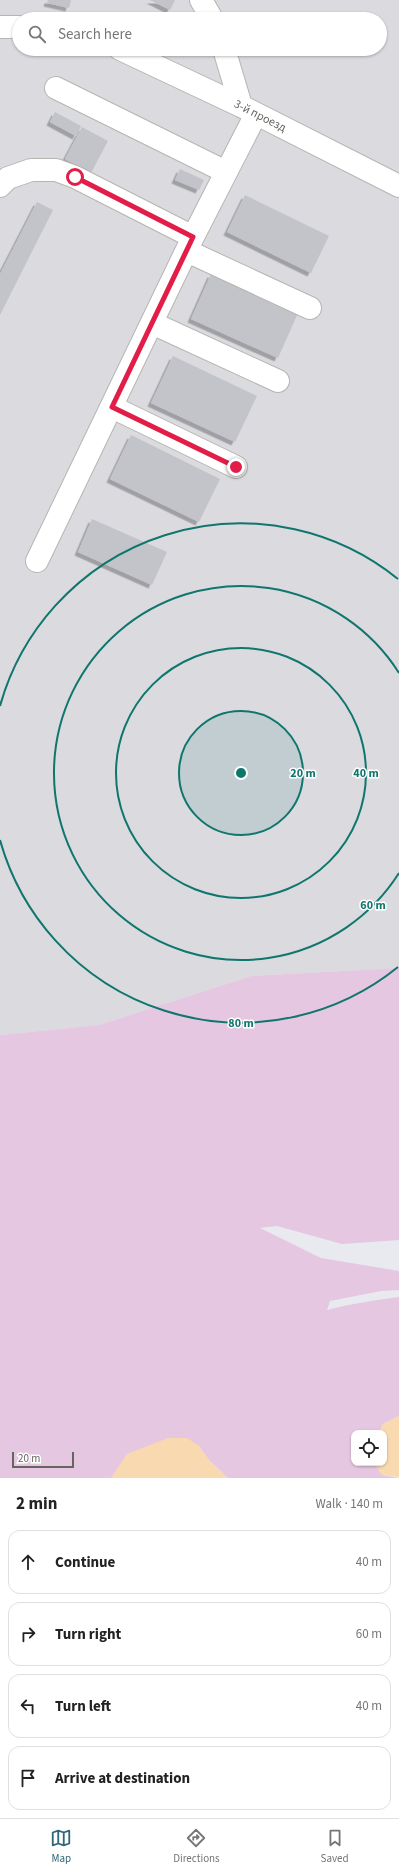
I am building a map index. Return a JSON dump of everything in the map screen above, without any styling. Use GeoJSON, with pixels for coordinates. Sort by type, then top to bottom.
{"type":"FeatureCollection","features":[{"type":"Feature","properties":{"kind":"street"},"geometry":{"type":"LineString","coordinates":[[201,0],[208,12]]}},
{"type":"Feature","properties":{"kind":"street"},"geometry":{"type":"LineString","coordinates":[[0,27],[12,27]]}},
{"type":"Feature","properties":{"kind":"street","name":"3-й проезд"},"geometry":{"type":"LineString","coordinates":[[135,56],[249,110],[399,186]]}},
{"type":"Feature","properties":{"kind":"street"},"geometry":{"type":"LineString","coordinates":[[37,561],[226,172],[249,110],[227,56]]}},
{"type":"Feature","properties":{"kind":"street"},"geometry":{"type":"LineString","coordinates":[[56,88],[226,172]]}},
{"type":"Feature","properties":{"kind":"street"},"geometry":{"type":"LineString","coordinates":[[0,186],[8,178],[31,170],[56,170],[75,177],[190,244],[310,308]]}},
{"type":"Feature","properties":{"kind":"street"},"geometry":{"type":"LineString","coordinates":[[152,323],[278,381]]}},
{"type":"Feature","properties":{"kind":"street"},"geometry":{"type":"LineString","coordinates":[[112,407],[236,467]]}},
{"type":"Feature","properties":{"kind":"shaded area"},"geometry":{"type":"Polygon","coordinates":[[[0,0],[399,0],[399,968],[251,976],[99,1025],[0,1035],[0,0]]]}},
{"type":"Feature","properties":{"kind":"shaded area"},"geometry":{"type":"Polygon","coordinates":[[[399,968],[399,1240],[342,1244],[277,1226],[260,1228],[321,1258],[399,1271],[399,1290],[381,1291],[330,1301],[327,1310],[362,1302],[399,1297],[399,1416],[383,1424],[380,1430],[351,1430],[351,1466],[376,1466],[382,1475],[399,1478],[228,1478],[209,1460],[198,1445],[168,1438],[111,1478],[0,1478],[0,1035],[99,1025],[251,976],[399,968]]]}},
{"type":"Feature","properties":{"kind":"shaded area"},"geometry":{"type":"Polygon","coordinates":[[[399,1416],[399,1477],[382,1475],[376,1466],[387,1466],[387,1430],[380,1430],[383,1424],[399,1416]]]}},
{"type":"Feature","properties":{"kind":"shaded area"},"geometry":{"type":"Polygon","coordinates":[[[168,1438],[187,1438],[198,1445],[209,1460],[228,1478],[111,1478],[127,1454],[168,1438]]]}},
{"type":"Feature","properties":{"kind":"building"},"geometry":{"type":"Polygon","coordinates":[[[48,0],[71,0],[69,8],[47,3],[48,0]]]}},
{"type":"Feature","properties":{"kind":"building"},"geometry":{"type":"Polygon","coordinates":[[[150,0],[175,0],[170,10],[150,0]]]}},
{"type":"Feature","properties":{"kind":"building"},"geometry":{"type":"Polygon","coordinates":[[[55,112],[81,126],[76,136],[50,122],[55,112]]]}},
{"type":"Feature","properties":{"kind":"building"},"geometry":{"type":"Polygon","coordinates":[[[82,127],[108,141],[91,173],[65,159],[82,127]]]}},
{"type":"Feature","properties":{"kind":"building"},"geometry":{"type":"Polygon","coordinates":[[[180,169],[204,180],[199,190],[175,180],[180,169]]]}},
{"type":"Feature","properties":{"kind":"building"},"geometry":{"type":"Polygon","coordinates":[[[245,195],[329,236],[311,273],[227,232],[245,195]]]}},
{"type":"Feature","properties":{"kind":"building"},"geometry":{"type":"Polygon","coordinates":[[[37,202],[53,210],[0,315],[0,274],[37,202]]]}},
{"type":"Feature","properties":{"kind":"building"},"geometry":{"type":"Polygon","coordinates":[[[211,274],[298,313],[278,358],[191,319],[211,274]]]}},
{"type":"Feature","properties":{"kind":"building"},"geometry":{"type":"Polygon","coordinates":[[[173,356],[257,396],[235,442],[151,403],[173,356]]]}},
{"type":"Feature","properties":{"kind":"building"},"geometry":{"type":"Polygon","coordinates":[[[131,435],[220,479],[199,522],[110,479],[131,435]]]}},
{"type":"Feature","properties":{"kind":"building"},"geometry":{"type":"Polygon","coordinates":[[[92,519],[167,552],[152,585],[78,552],[92,519]]]}},
{"type":"Feature","properties":{"kind":"route"},"geometry":{"type":"LineString","coordinates":[[75,177],[193,237],[112,407],[236,467]]}}]}
